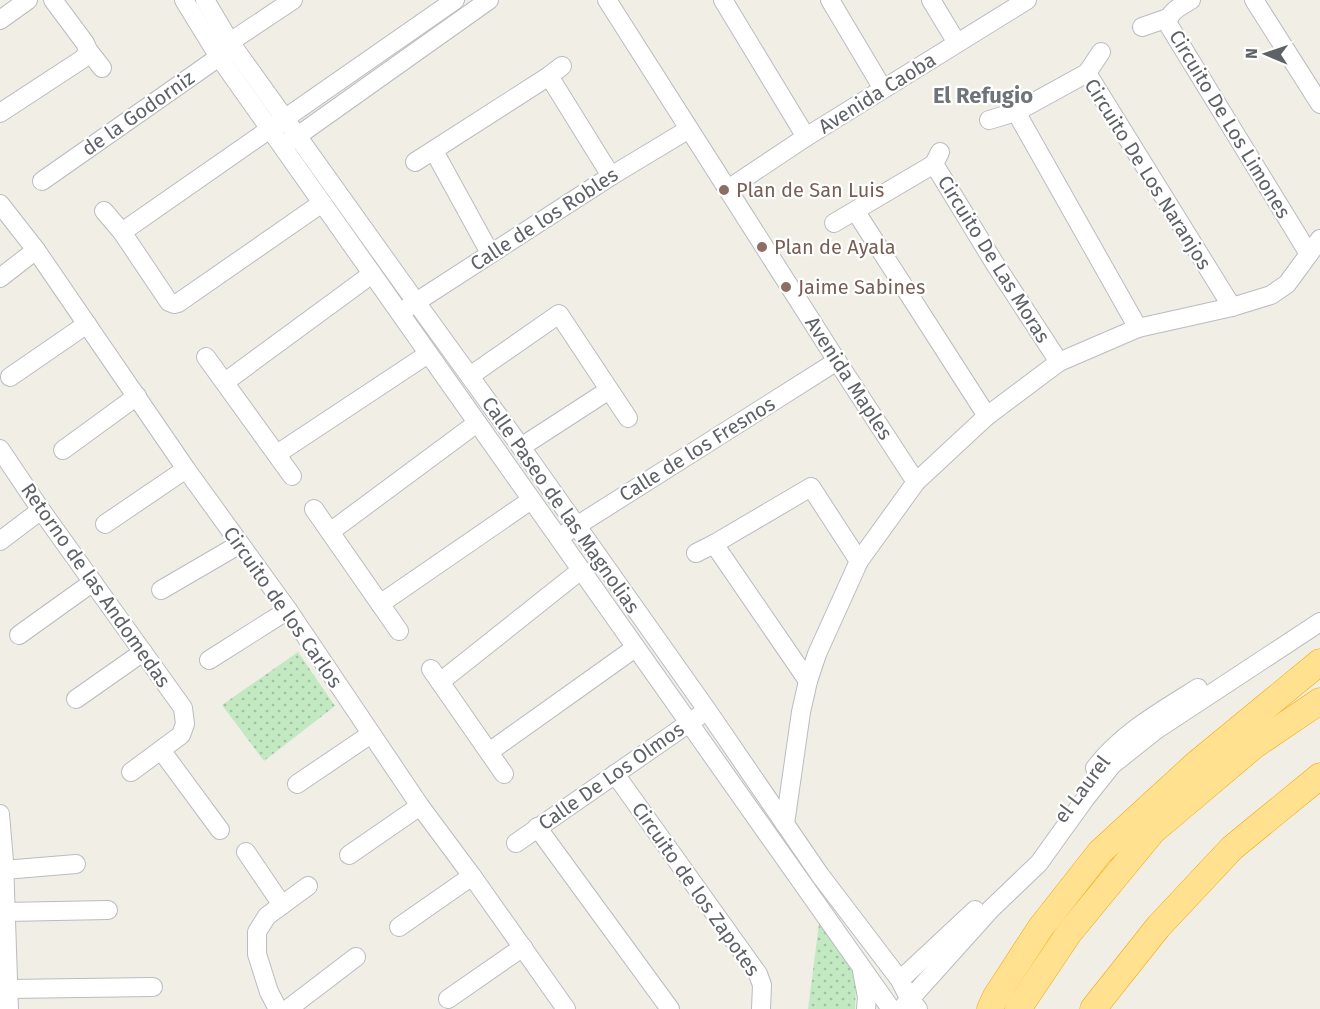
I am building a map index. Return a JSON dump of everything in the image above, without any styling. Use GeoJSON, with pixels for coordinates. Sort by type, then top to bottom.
{"type":"FeatureCollection","features":[{"type":"Feature","properties":{"kind":"highway"},"geometry":{"type":"LineString","coordinates":[[970,1009],[993,1003],[1041,927],[1100,852],[1196,764],[1320,662]]}},
{"type":"Feature","properties":{"kind":"highway"},"geometry":{"type":"LineString","coordinates":[[1018,1009],[1069,933],[1153,831],[1255,745],[1317,699]]}},
{"type":"Feature","properties":{"kind":"highway"},"geometry":{"type":"LineString","coordinates":[[1196,764],[1255,745]]}},
{"type":"Feature","properties":{"kind":"highway"},"geometry":{"type":"LineString","coordinates":[[1093,1009],[1158,927],[1232,848],[1320,776]]}},
{"type":"Feature","properties":{"kind":"highway"},"geometry":{"type":"LineString","coordinates":[[1294,796],[1320,782]]}},
{"type":"Feature","properties":{"kind":"street"},"geometry":{"type":"LineString","coordinates":[[0,20],[28,0]]}},
{"type":"Feature","properties":{"kind":"street"},"geometry":{"type":"LineString","coordinates":[[53,0],[102,68]]}},
{"type":"Feature","properties":{"kind":"street","name":"Calle Paseo de las Magnolias"},"geometry":{"type":"LineString","coordinates":[[184,0],[204,10],[285,118],[290,141],[322,203],[891,1009]]}},
{"type":"Feature","properties":{"kind":"street"},"geometry":{"type":"LineString","coordinates":[[230,42],[293,0]]}},
{"type":"Feature","properties":{"kind":"street"},"geometry":{"type":"LineString","coordinates":[[122,232],[455,0]]}},
{"type":"Feature","properties":{"kind":"street"},"geometry":{"type":"LineString","coordinates":[[290,141],[489,0]]}},
{"type":"Feature","properties":{"kind":"street","name":"Avenida Maples"},"geometry":{"type":"LineString","coordinates":[[607,0],[916,482]]}},
{"type":"Feature","properties":{"kind":"street"},"geometry":{"type":"LineString","coordinates":[[723,0],[806,138]]}},
{"type":"Feature","properties":{"kind":"street"},"geometry":{"type":"LineString","coordinates":[[830,0],[883,89]]}},
{"type":"Feature","properties":{"kind":"street"},"geometry":{"type":"LineString","coordinates":[[931,0],[957,43]]}},
{"type":"Feature","properties":{"kind":"street","name":"Avenida Caoba"},"geometry":{"type":"LineString","coordinates":[[728,189],[1027,0]]}},
{"type":"Feature","properties":{"kind":"street","name":"Circuito De Los Limones"},"geometry":{"type":"LineString","coordinates":[[1191,0],[1171,13],[1168,24],[1309,254]]}},
{"type":"Feature","properties":{"kind":"street"},"geometry":{"type":"LineString","coordinates":[[1254,0],[1320,104]]}},
{"type":"Feature","properties":{"kind":"street","name":"Calle Paseo de las Magnolias"},"geometry":{"type":"LineString","coordinates":[[204,10],[219,57],[270,129],[290,141],[416,302],[577,525],[820,875],[900,980],[910,1006]]}},
{"type":"Feature","properties":{"kind":"street"},"geometry":{"type":"LineString","coordinates":[[1142,27],[1168,18]]}},
{"type":"Feature","properties":{"kind":"street","name":"de la Godorniz"},"geometry":{"type":"LineString","coordinates":[[42,181],[219,57],[230,42]]}},
{"type":"Feature","properties":{"kind":"street"},"geometry":{"type":"LineString","coordinates":[[0,113],[84,58],[88,50]]}},
{"type":"Feature","properties":{"kind":"street"},"geometry":{"type":"LineString","coordinates":[[1086,73],[1101,52]]}},
{"type":"Feature","properties":{"kind":"street"},"geometry":{"type":"LineString","coordinates":[[415,162],[556,71],[611,176]]}},
{"type":"Feature","properties":{"kind":"street","name":"Circuito De Los Naranjos"},"geometry":{"type":"LineString","coordinates":[[989,120],[1016,112],[1086,73],[1232,307]]}},
{"type":"Feature","properties":{"kind":"street"},"geometry":{"type":"LineString","coordinates":[[1016,112],[1138,328]]}},
{"type":"Feature","properties":{"kind":"street","name":"Calle de los Robles"},"geometry":{"type":"LineString","coordinates":[[399,313],[611,176],[689,129]]}},
{"type":"Feature","properties":{"kind":"street"},"geometry":{"type":"LineString","coordinates":[[434,151],[490,253]]}},
{"type":"Feature","properties":{"kind":"street","name":"Circuito De Las Moras"},"geometry":{"type":"LineString","coordinates":[[834,224],[937,158],[995,264],[1059,362]]}},
{"type":"Feature","properties":{"kind":"street"},"geometry":{"type":"LineString","coordinates":[[104,212],[122,232],[169,302],[174,304],[322,203]]}},
{"type":"Feature","properties":{"kind":"street","name":"Circuito de los Carlos"},"geometry":{"type":"LineString","coordinates":[[0,204],[36,250],[186,469],[288,610],[420,806],[566,1009]]}},
{"type":"Feature","properties":{"kind":"street"},"geometry":{"type":"LineString","coordinates":[[856,212],[987,416]]}},
{"type":"Feature","properties":{"kind":"street"},"geometry":{"type":"LineString","coordinates":[[785,824],[800,721],[808,681],[817,654],[859,561],[916,482],[987,416],[1059,362],[1138,328],[1232,307],[1270,295],[1287,284],[1320,239]]}},
{"type":"Feature","properties":{"kind":"street"},"geometry":{"type":"LineString","coordinates":[[0,278],[36,250]]}},
{"type":"Feature","properties":{"kind":"street"},"geometry":{"type":"LineString","coordinates":[[225,382],[372,274]]}},
{"type":"Feature","properties":{"kind":"street"},"geometry":{"type":"LineString","coordinates":[[470,376],[559,314],[628,418]]}},
{"type":"Feature","properties":{"kind":"street"},"geometry":{"type":"LineString","coordinates":[[10,377],[87,324]]}},
{"type":"Feature","properties":{"kind":"street"},"geometry":{"type":"LineString","coordinates":[[276,454],[428,354]]}},
{"type":"Feature","properties":{"kind":"street"},"geometry":{"type":"LineString","coordinates":[[206,357],[292,476]]}},
{"type":"Feature","properties":{"kind":"street","name":"Calle de los Fresnos"},"geometry":{"type":"LineString","coordinates":[[558,538],[837,361]]}},
{"type":"Feature","properties":{"kind":"street"},"geometry":{"type":"LineString","coordinates":[[521,447],[609,390]]}},
{"type":"Feature","properties":{"kind":"street"},"geometry":{"type":"LineString","coordinates":[[63,450],[137,396]]}},
{"type":"Feature","properties":{"kind":"street"},"geometry":{"type":"LineString","coordinates":[[330,532],[477,423]]}},
{"type":"Feature","properties":{"kind":"street","name":"Retorno de las Andomedas"},"geometry":{"type":"LineString","coordinates":[[0,449],[183,708],[185,724],[181,735],[161,750]]}},
{"type":"Feature","properties":{"kind":"street"},"geometry":{"type":"LineString","coordinates":[[105,524],[186,469]]}},
{"type":"Feature","properties":{"kind":"street"},"geometry":{"type":"LineString","coordinates":[[696,553],[811,487],[859,561]]}},
{"type":"Feature","properties":{"kind":"street"},"geometry":{"type":"LineString","coordinates":[[380,604],[531,500]]}},
{"type":"Feature","properties":{"kind":"street"},"geometry":{"type":"LineString","coordinates":[[314,509],[399,631]]}},
{"type":"Feature","properties":{"kind":"street"},"geometry":{"type":"LineString","coordinates":[[0,541],[41,510]]}},
{"type":"Feature","properties":{"kind":"street"},"geometry":{"type":"LineString","coordinates":[[161,590],[240,544]]}},
{"type":"Feature","properties":{"kind":"street"},"geometry":{"type":"LineString","coordinates":[[714,544],[808,681]]}},
{"type":"Feature","properties":{"kind":"street"},"geometry":{"type":"LineString","coordinates":[[504,774],[436,675],[581,570]]}},
{"type":"Feature","properties":{"kind":"street"},"geometry":{"type":"LineString","coordinates":[[19,635],[93,582]]}},
{"type":"Feature","properties":{"kind":"street"},"geometry":{"type":"LineString","coordinates":[[209,660],[288,610]]}},
{"type":"Feature","properties":{"kind":"street","name":"el Laurel"},"geometry":{"type":"LineString","coordinates":[[900,980],[1030,857],[1044,841],[1083,782],[1101,759],[1117,744],[1167,707],[1257,653],[1320,610]]}},
{"type":"Feature","properties":{"kind":"street"},"geometry":{"type":"LineString","coordinates":[[910,1006],[991,909],[1039,862],[1112,765],[1156,730],[1320,622]]}},
{"type":"Feature","properties":{"kind":"street"},"geometry":{"type":"LineString","coordinates":[[489,752],[635,648]]}},
{"type":"Feature","properties":{"kind":"street"},"geometry":{"type":"LineString","coordinates":[[76,699],[143,652]]}},
{"type":"Feature","properties":{"kind":"street","name":"Calle De Los Olmos"},"geometry":{"type":"LineString","coordinates":[[516,843],[707,710]]}},
{"type":"Feature","properties":{"kind":"street"},"geometry":{"type":"LineString","coordinates":[[297,784],[372,734]]}},
{"type":"Feature","properties":{"kind":"street"},"geometry":{"type":"LineString","coordinates":[[131,772],[161,750],[220,830]]}},
{"type":"Feature","properties":{"kind":"street","name":"Circuito de los Zapotes"},"geometry":{"type":"LineString","coordinates":[[615,774],[758,974],[762,985],[761,1009]]}},
{"type":"Feature","properties":{"kind":"street"},"geometry":{"type":"LineString","coordinates":[[349,855],[420,806]]}},
{"type":"Feature","properties":{"kind":"street"},"geometry":{"type":"LineString","coordinates":[[0,814],[6,912],[3,940],[9,1009]]}},
{"type":"Feature","properties":{"kind":"street"},"geometry":{"type":"LineString","coordinates":[[537,827],[670,1009]]}},
{"type":"Feature","properties":{"kind":"street"},"geometry":{"type":"LineString","coordinates":[[246,852],[282,905]]}},
{"type":"Feature","properties":{"kind":"street"},"geometry":{"type":"LineString","coordinates":[[3,864],[76,864]]}},
{"type":"Feature","properties":{"kind":"street"},"geometry":{"type":"LineString","coordinates":[[805,888],[820,875]]}},
{"type":"Feature","properties":{"kind":"street"},"geometry":{"type":"LineString","coordinates":[[399,927],[472,876]]}},
{"type":"Feature","properties":{"kind":"street"},"geometry":{"type":"LineString","coordinates":[[278,1009],[257,954],[257,932],[267,916],[308,886]]}},
{"type":"Feature","properties":{"kind":"street"},"geometry":{"type":"LineString","coordinates":[[6,912],[108,910]]}},
{"type":"Feature","properties":{"kind":"street"},"geometry":{"type":"LineString","coordinates":[[448,999],[523,947]]}},
{"type":"Feature","properties":{"kind":"street"},"geometry":{"type":"LineString","coordinates":[[288,1009],[356,957]]}},
{"type":"Feature","properties":{"kind":"street"},"geometry":{"type":"LineString","coordinates":[[860,964],[867,997],[866,1009]]}},
{"type":"Feature","properties":{"kind":"street"},"geometry":{"type":"LineString","coordinates":[[8,989],[153,987]]}},
{"type":"Feature","properties":{"kind":"green space"},"geometry":{"type":"Polygon","coordinates":[[[298,652],[335,706],[264,761],[222,705],[298,652]]]}},
{"type":"Feature","properties":{"kind":"green space"},"geometry":{"type":"Polygon","coordinates":[[[820,916],[852,967],[856,985],[855,1009],[808,1009],[820,916]]]}},
{"type":"Feature","properties":{"kind":"place","name":"Plan de San Luis"},"geometry":{"type":"Point","coordinates":[724,190]}},
{"type":"Feature","properties":{"kind":"place","name":"Plan de Ayala"},"geometry":{"type":"Point","coordinates":[762,247]}},
{"type":"Feature","properties":{"kind":"place","name":"Jaime Sabines"},"geometry":{"type":"Point","coordinates":[786,287]}},
{"type":"Feature","properties":{"kind":"district","name":"El Refugio"},"geometry":{"type":"Point","coordinates":[983,95]}}]}
